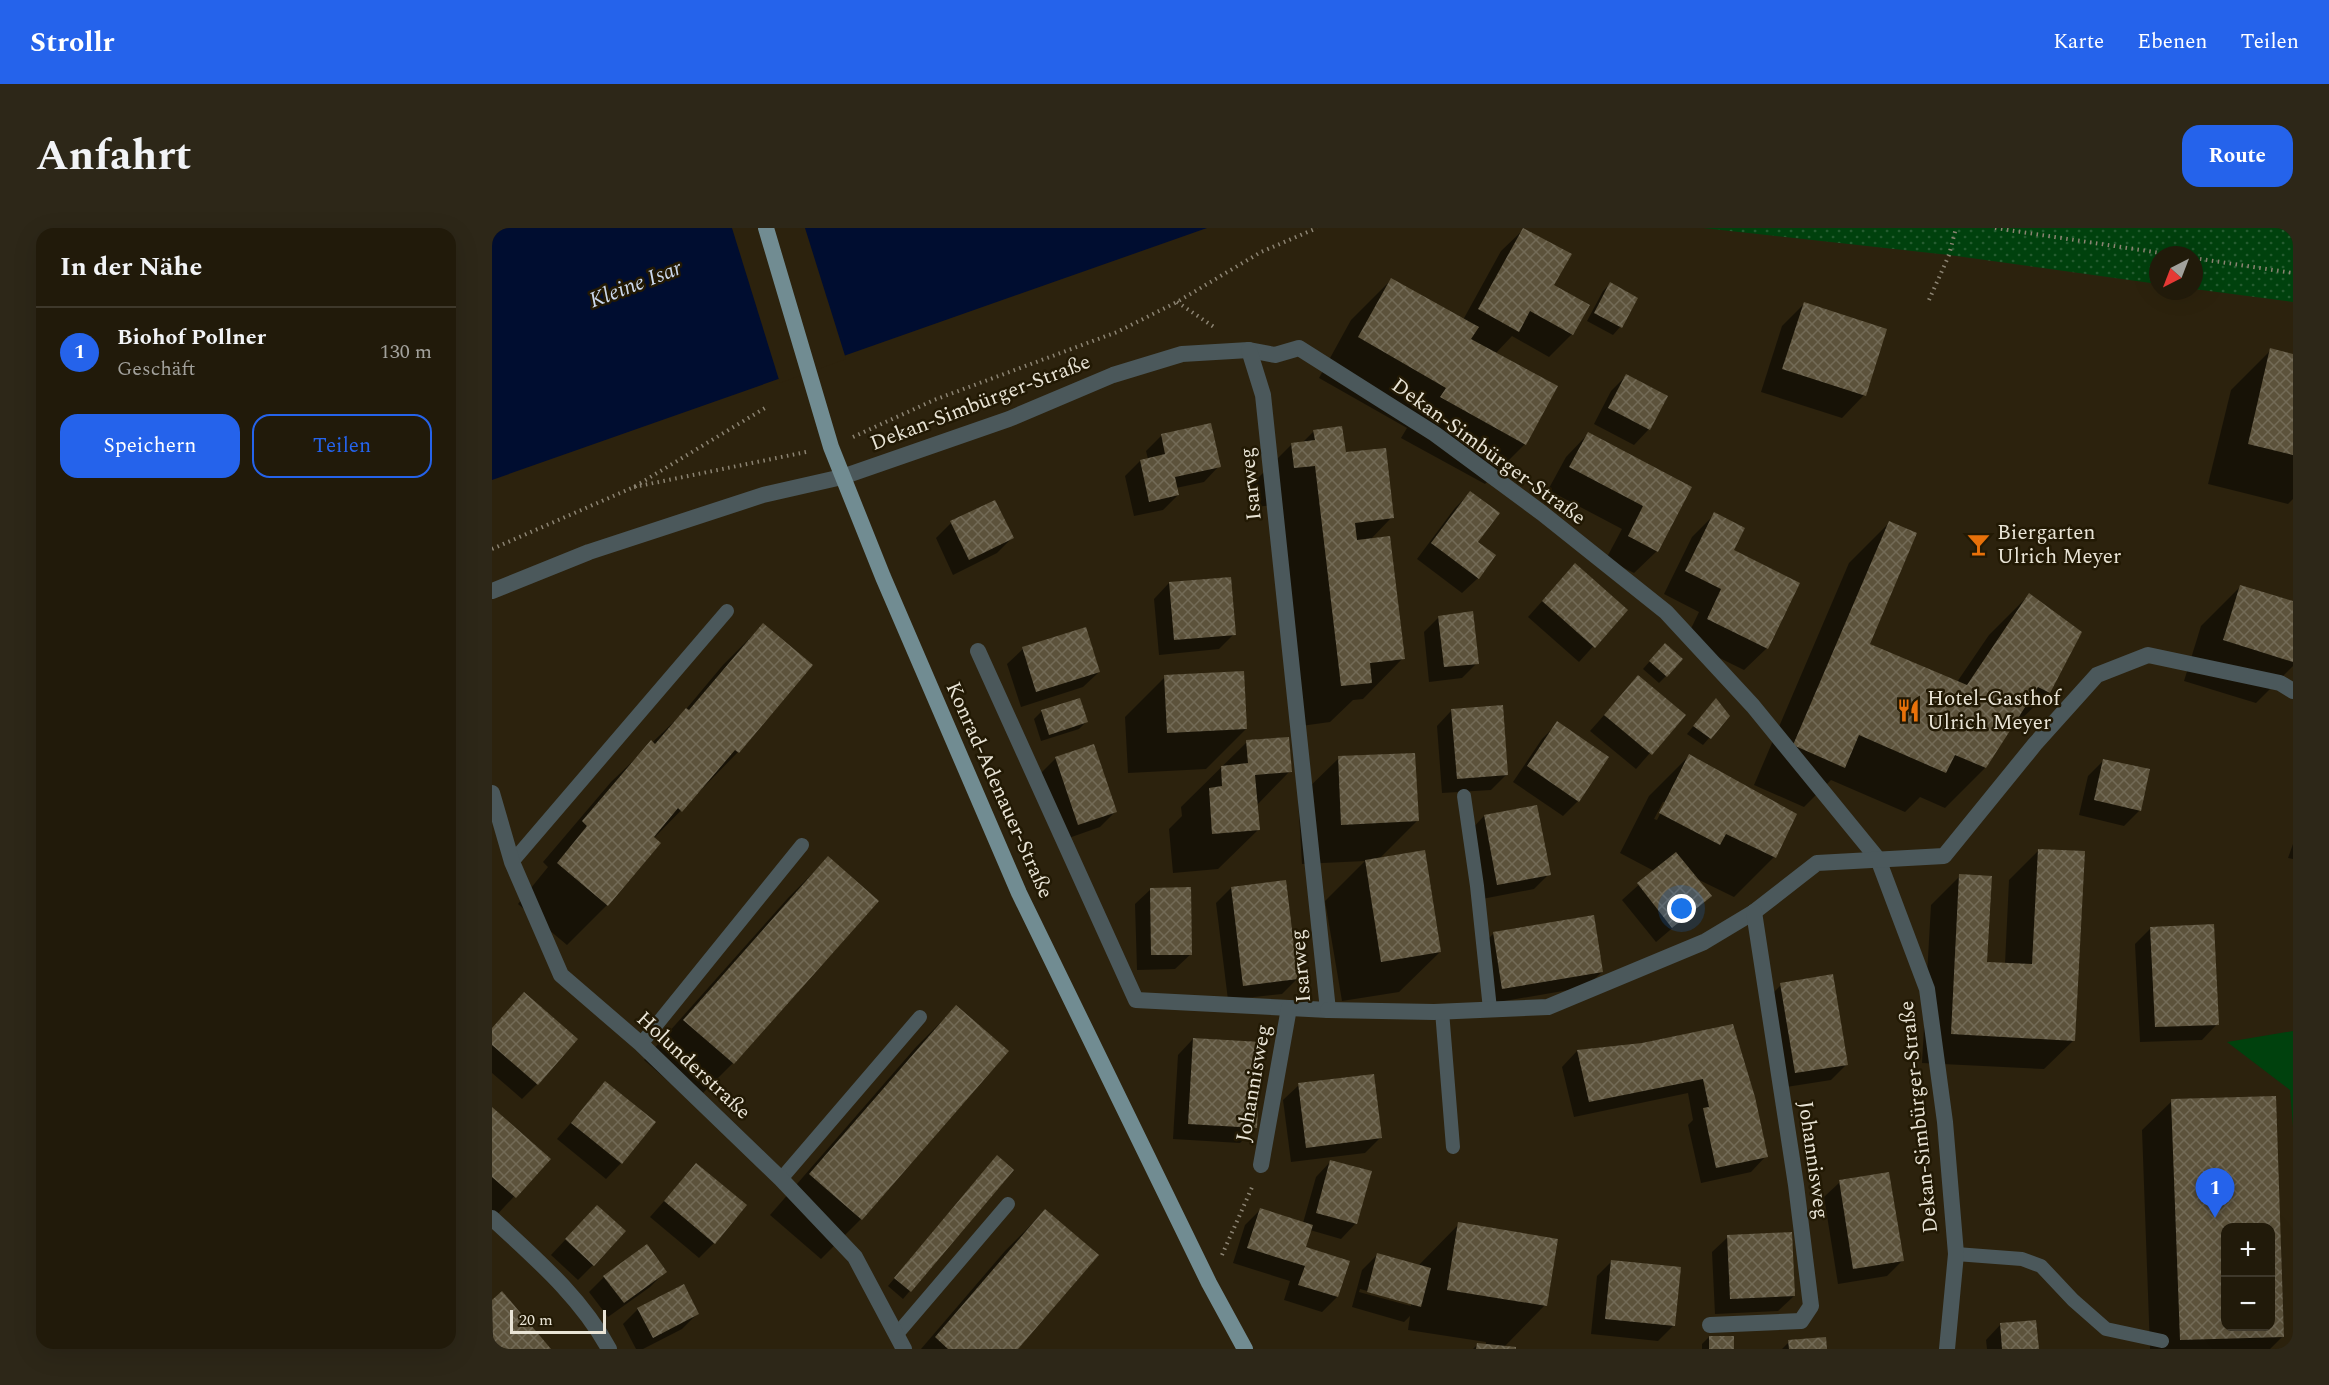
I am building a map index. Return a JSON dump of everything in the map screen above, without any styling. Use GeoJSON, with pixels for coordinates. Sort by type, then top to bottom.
{"type":"FeatureCollection","features":[{"type":"Feature","properties":{"kind":"main road","name":"Konrad-Adenauer-Straße"},"geometry":{"type":"LineString","coordinates":[[766,228],[842,477],[1019,893],[1209,1283],[1245,1349]]}},
{"type":"Feature","properties":{"kind":"street","name":"Dekan-Simbürger-Straße"},"geometry":{"type":"LineString","coordinates":[[492,591],[589,552],[763,495],[842,477],[1009,419],[1113,375],[1182,354],[1249,350],[1275,355],[1299,348],[1435,434],[1542,513],[1657,605],[1753,706],[1878,859],[1927,989],[1945,1122],[1956,1254],[1947,1349]]}},
{"type":"Feature","properties":{"kind":"street","name":"Isarweg"},"geometry":{"type":"LineString","coordinates":[[978,651],[1136,1000],[1328,1010],[1263,395],[1249,350]]}},
{"type":"Feature","properties":{"kind":"street"},"geometry":{"type":"LineString","coordinates":[[1328,1010],[1442,1011],[1548,1006],[1704,942],[1754,912],[1817,863],[1944,856],[2035,744],[2097,675],[2148,655],[2280,683],[2293,690]]}},
{"type":"Feature","properties":{"kind":"street","name":"Holunderstraße"},"geometry":{"type":"LineString","coordinates":[[492,793],[512,862],[561,975],[641,1044],[781,1179],[855,1257],[900,1341]]}},
{"type":"Feature","properties":{"kind":"street","name":"Johannisweg"},"geometry":{"type":"LineString","coordinates":[[1710,1325],[1801,1321],[1811,1306],[1796,1185],[1754,912]]}},
{"type":"Feature","properties":{"kind":"street","name":"Johannisweg"},"geometry":{"type":"LineString","coordinates":[[1261,1166],[1288,1008]]}},
{"type":"Feature","properties":{"kind":"street"},"geometry":{"type":"LineString","coordinates":[[492,1218],[550,1272],[597,1327],[609,1349]]}},
{"type":"Feature","properties":{"kind":"lane"},"geometry":{"type":"LineString","coordinates":[[512,862],[728,611]]}},
{"type":"Feature","properties":{"kind":"lane"},"geometry":{"type":"LineString","coordinates":[[1464,796],[1477,886],[1490,1009]]}},
{"type":"Feature","properties":{"kind":"lane"},"geometry":{"type":"LineString","coordinates":[[641,1044],[802,845]]}},
{"type":"Feature","properties":{"kind":"lane"},"geometry":{"type":"LineString","coordinates":[[1442,1011],[1453,1147]]}},
{"type":"Feature","properties":{"kind":"lane"},"geometry":{"type":"LineString","coordinates":[[781,1179],[920,1017]]}},
{"type":"Feature","properties":{"kind":"lane"},"geometry":{"type":"LineString","coordinates":[[900,1341],[1008,1204]]}},
{"type":"Feature","properties":{"kind":"lane"},"geometry":{"type":"LineString","coordinates":[[1956,1254],[2022,1259],[2042,1266],[2073,1300],[2106,1329],[2162,1341]]}},
{"type":"Feature","properties":{"kind":"path"},"geometry":{"type":"LineString","coordinates":[[634,487],[831,447],[934,400],[1117,332],[1177,302],[1261,252],[1317,228]]}},
{"type":"Feature","properties":{"kind":"path"},"geometry":{"type":"LineString","coordinates":[[1929,300],[1949,255],[1956,228]]}},
{"type":"Feature","properties":{"kind":"path"},"geometry":{"type":"LineString","coordinates":[[1995,228],[2149,251]]}},
{"type":"Feature","properties":{"kind":"path"},"geometry":{"type":"LineString","coordinates":[[2203,259],[2293,273]]}},
{"type":"Feature","properties":{"kind":"path"},"geometry":{"type":"LineString","coordinates":[[492,549],[634,487],[765,408]]}},
{"type":"Feature","properties":{"kind":"path"},"geometry":{"type":"LineString","coordinates":[[1209,1283],[1261,1166]]}},
{"type":"Feature","properties":{"kind":"green space"},"geometry":{"type":"Polygon","coordinates":[[[1703,228],[2293,228],[2293,302],[2203,290],[2203,246],[2149,246],[2149,283],[1949,255],[1703,228]]]}},
{"type":"Feature","properties":{"kind":"green space"},"geometry":{"type":"Polygon","coordinates":[[[2293,1031],[2293,1127],[2290,1090],[2227,1042],[2293,1031]]]}},
{"type":"Feature","properties":{"kind":"water","name":"Kleine Isar"},"geometry":{"type":"Polygon","coordinates":[[[492,228],[1207,228],[492,480],[492,228]]]}},
{"type":"Feature","properties":{"kind":"pier"},"geometry":{"type":"Polygon","coordinates":[[[732,228],[805,228],[846,359],[780,383],[732,228]]]}},
{"type":"Feature","properties":{"kind":"building"},"geometry":{"type":"Polygon","coordinates":[[[1523,228],[1572,254],[1554,285],[1590,305],[1573,335],[1530,311],[1519,332],[1478,309],[1523,228]]]}},
{"type":"Feature","properties":{"kind":"building"},"geometry":{"type":"Polygon","coordinates":[[[1391,278],[1479,327],[1471,339],[1558,386],[1526,445],[1440,397],[1446,388],[1358,337],[1391,278]]]}},
{"type":"Feature","properties":{"kind":"building"},"geometry":{"type":"Polygon","coordinates":[[[1610,282],[1638,298],[1622,328],[1594,313],[1610,282]]]}},
{"type":"Feature","properties":{"kind":"building"},"geometry":{"type":"Polygon","coordinates":[[[1804,302],[1887,329],[1866,396],[1782,369],[1804,302]]]}},
{"type":"Feature","properties":{"kind":"building"},"geometry":{"type":"Polygon","coordinates":[[[2270,348],[2293,354],[2293,455],[2248,444],[2270,348]]]}},
{"type":"Feature","properties":{"kind":"building"},"geometry":{"type":"Polygon","coordinates":[[[1626,374],[1668,396],[1650,430],[1608,408],[1626,374]]]}},
{"type":"Feature","properties":{"kind":"building"},"geometry":{"type":"Polygon","coordinates":[[[1211,423],[1221,467],[1175,477],[1179,495],[1149,502],[1140,460],[1165,454],[1161,434],[1211,423]]]}},
{"type":"Feature","properties":{"kind":"building"},"geometry":{"type":"Polygon","coordinates":[[[1342,426],[1346,452],[1386,448],[1394,518],[1355,523],[1357,540],[1390,536],[1405,659],[1370,663],[1372,683],[1341,686],[1315,466],[1294,468],[1291,443],[1315,440],[1313,430],[1342,426]]]}},
{"type":"Feature","properties":{"kind":"building"},"geometry":{"type":"Polygon","coordinates":[[[1588,432],[1692,487],[1658,552],[1628,536],[1643,506],[1569,467],[1588,432]]]}},
{"type":"Feature","properties":{"kind":"building"},"geometry":{"type":"Polygon","coordinates":[[[1470,491],[1500,513],[1478,542],[1496,555],[1479,579],[1431,543],[1470,491]]]}},
{"type":"Feature","properties":{"kind":"building"},"geometry":{"type":"Polygon","coordinates":[[[995,500],[1014,538],[969,560],[950,521],[995,500]]]}},
{"type":"Feature","properties":{"kind":"building"},"geometry":{"type":"Polygon","coordinates":[[[1714,512],[1745,528],[1734,550],[1800,583],[1768,649],[1707,619],[1721,589],[1685,571],[1714,512]]]}},
{"type":"Feature","properties":{"kind":"building"},"geometry":{"type":"Polygon","coordinates":[[[1889,521],[1917,533],[1870,644],[1967,685],[2029,593],[2082,632],[2050,693],[2038,687],[1986,768],[1955,755],[1946,773],[1859,735],[1845,768],[1793,745],[1889,521]]]}},
{"type":"Feature","properties":{"kind":"building"},"geometry":{"type":"Polygon","coordinates":[[[1575,563],[1628,610],[1595,648],[1542,601],[1575,563]]]}},
{"type":"Feature","properties":{"kind":"building"},"geometry":{"type":"Polygon","coordinates":[[[1231,577],[1236,635],[1174,640],[1169,582],[1231,577]]]}},
{"type":"Feature","properties":{"kind":"building"},"geometry":{"type":"Polygon","coordinates":[[[2240,585],[2293,601],[2293,662],[2223,640],[2240,585]]]}},
{"type":"Feature","properties":{"kind":"building"},"geometry":{"type":"Polygon","coordinates":[[[1473,611],[1479,664],[1444,667],[1438,616],[1473,611]]]}},
{"type":"Feature","properties":{"kind":"building"},"geometry":{"type":"Polygon","coordinates":[[[763,623],[813,665],[739,753],[735,750],[682,812],[678,808],[654,837],[661,843],[608,906],[557,863],[587,826],[582,821],[651,740],[655,744],[686,708],[689,710],[763,623]]]}},
{"type":"Feature","properties":{"kind":"building"},"geometry":{"type":"Polygon","coordinates":[[[1086,627],[1100,672],[1036,692],[1022,647],[1086,627]]]}},
{"type":"Feature","properties":{"kind":"building"},"geometry":{"type":"Polygon","coordinates":[[[1665,643],[1683,659],[1667,677],[1649,661],[1665,643]]]}},
{"type":"Feature","properties":{"kind":"building"},"geometry":{"type":"Polygon","coordinates":[[[1244,671],[1247,729],[1167,733],[1164,675],[1244,671]]]}},
{"type":"Feature","properties":{"kind":"building"},"geometry":{"type":"Polygon","coordinates":[[[1638,675],[1686,715],[1652,755],[1604,715],[1638,675]]]}},
{"type":"Feature","properties":{"kind":"building"},"geometry":{"type":"Polygon","coordinates":[[[1080,698],[1088,722],[1049,735],[1041,710],[1080,698]]]}},
{"type":"Feature","properties":{"kind":"building"},"geometry":{"type":"Polygon","coordinates":[[[1716,698],[1730,716],[1711,739],[1693,726],[1716,698]]]}},
{"type":"Feature","properties":{"kind":"building"},"geometry":{"type":"Polygon","coordinates":[[[1503,705],[1508,775],[1457,779],[1451,709],[1503,705]]]}},
{"type":"Feature","properties":{"kind":"building"},"geometry":{"type":"Polygon","coordinates":[[[1557,721],[1609,757],[1579,802],[1527,766],[1557,721]]]}},
{"type":"Feature","properties":{"kind":"building"},"geometry":{"type":"Polygon","coordinates":[[[1289,737],[1292,772],[1255,775],[1260,830],[1212,834],[1209,788],[1222,786],[1221,766],[1248,763],[1246,740],[1289,737]]]}},
{"type":"Feature","properties":{"kind":"building"},"geometry":{"type":"Polygon","coordinates":[[[1094,744],[1117,812],[1078,825],[1055,757],[1094,744]]]}},
{"type":"Feature","properties":{"kind":"building"},"geometry":{"type":"Polygon","coordinates":[[[1415,753],[1419,821],[1341,825],[1338,756],[1415,753]]]}},
{"type":"Feature","properties":{"kind":"building"},"geometry":{"type":"Polygon","coordinates":[[[1689,754],[1797,814],[1776,858],[1726,834],[1720,845],[1659,813],[1689,754]]]}},
{"type":"Feature","properties":{"kind":"building"},"geometry":{"type":"Polygon","coordinates":[[[2103,759],[2150,769],[2141,811],[2094,800],[2103,759]]]}},
{"type":"Feature","properties":{"kind":"building"},"geometry":{"type":"Polygon","coordinates":[[[1537,805],[1551,875],[1497,885],[1484,815],[1537,805]]]}},
{"type":"Feature","properties":{"kind":"building"},"geometry":{"type":"Polygon","coordinates":[[[2038,849],[2085,851],[2075,1041],[1951,1034],[1959,874],[1992,876],[1987,962],[2032,964],[2038,849]]]}},
{"type":"Feature","properties":{"kind":"building"},"geometry":{"type":"Polygon","coordinates":[[[1425,850],[1441,952],[1381,962],[1365,860],[1425,850]]]}},
{"type":"Feature","properties":{"kind":"building"},"geometry":{"type":"Polygon","coordinates":[[[1676,852],[1712,896],[1672,928],[1637,883],[1676,852]]]}},
{"type":"Feature","properties":{"kind":"building"},"geometry":{"type":"Polygon","coordinates":[[[828,856],[879,901],[734,1064],[683,1020],[828,856]]]}},
{"type":"Feature","properties":{"kind":"building"},"geometry":{"type":"Polygon","coordinates":[[[1286,880],[1298,979],[1243,986],[1231,887],[1286,880]]]}},
{"type":"Feature","properties":{"kind":"building"},"geometry":{"type":"Polygon","coordinates":[[[1191,887],[1192,955],[1151,955],[1150,888],[1191,887]]]}},
{"type":"Feature","properties":{"kind":"building"},"geometry":{"type":"Polygon","coordinates":[[[1594,915],[1603,972],[1502,989],[1493,932],[1594,915]]]}},
{"type":"Feature","properties":{"kind":"building"},"geometry":{"type":"Polygon","coordinates":[[[2214,924],[2219,1025],[2155,1027],[2150,927],[2214,924]]]}},
{"type":"Feature","properties":{"kind":"building"},"geometry":{"type":"Polygon","coordinates":[[[1833,974],[1848,1065],[1795,1073],[1780,983],[1833,974]]]}},
{"type":"Feature","properties":{"kind":"building"},"geometry":{"type":"Polygon","coordinates":[[[524,992],[578,1039],[538,1085],[492,1045],[492,1028],[524,992]]]}},
{"type":"Feature","properties":{"kind":"building"},"geometry":{"type":"Polygon","coordinates":[[[956,1005],[1009,1051],[862,1220],[809,1174],[956,1005]]]}},
{"type":"Feature","properties":{"kind":"building"},"geometry":{"type":"Polygon","coordinates":[[[1733,1024],[1755,1097],[1768,1157],[1716,1168],[1703,1108],[1709,1107],[1703,1079],[1589,1102],[1577,1050],[1642,1043],[1733,1024]]]}},
{"type":"Feature","properties":{"kind":"building"},"geometry":{"type":"Polygon","coordinates":[[[1193,1038],[1261,1042],[1257,1128],[1188,1124],[1193,1038]]]}},
{"type":"Feature","properties":{"kind":"building"},"geometry":{"type":"Polygon","coordinates":[[[1374,1074],[1382,1138],[1306,1148],[1298,1083],[1374,1074]]]}},
{"type":"Feature","properties":{"kind":"building"},"geometry":{"type":"Polygon","coordinates":[[[605,1081],[656,1122],[622,1164],[571,1123],[605,1081]]]}},
{"type":"Feature","properties":{"kind":"building"},"geometry":{"type":"Polygon","coordinates":[[[2276,1096],[2284,1337],[2180,1340],[2171,1099],[2276,1096]]]}},
{"type":"Feature","properties":{"kind":"building"},"geometry":{"type":"Polygon","coordinates":[[[492,1107],[551,1159],[516,1198],[492,1177],[492,1107]]]}},
{"type":"Feature","properties":{"kind":"building"},"geometry":{"type":"Polygon","coordinates":[[[997,1155],[1014,1170],[911,1292],[894,1278],[997,1155]]]}},
{"type":"Feature","properties":{"kind":"building"},"geometry":{"type":"Polygon","coordinates":[[[1330,1160],[1372,1171],[1357,1224],[1316,1213],[1330,1160]]]}},
{"type":"Feature","properties":{"kind":"building"},"geometry":{"type":"Polygon","coordinates":[[[696,1163],[747,1205],[715,1244],[664,1201],[696,1163]]]}},
{"type":"Feature","properties":{"kind":"building"},"geometry":{"type":"Polygon","coordinates":[[[1889,1172],[1904,1261],[1853,1269],[1839,1180],[1889,1172]]]}},
{"type":"Feature","properties":{"kind":"building"},"geometry":{"type":"Polygon","coordinates":[[[597,1205],[626,1231],[594,1266],[565,1239],[597,1205]]]}},
{"type":"Feature","properties":{"kind":"building"},"geometry":{"type":"Polygon","coordinates":[[[1260,1208],[1313,1225],[1306,1247],[1350,1261],[1338,1297],[1298,1285],[1305,1266],[1247,1248],[1260,1208]]]}},
{"type":"Feature","properties":{"kind":"building"},"geometry":{"type":"Polygon","coordinates":[[[1045,1209],[1099,1255],[1018,1349],[948,1349],[935,1337],[1045,1209]]]}},
{"type":"Feature","properties":{"kind":"building"},"geometry":{"type":"Polygon","coordinates":[[[1458,1222],[1558,1239],[1547,1306],[1447,1290],[1458,1222]]]}},
{"type":"Feature","properties":{"kind":"building"},"geometry":{"type":"Polygon","coordinates":[[[1792,1232],[1795,1296],[1730,1299],[1727,1235],[1792,1232]]]}},
{"type":"Feature","properties":{"kind":"building"},"geometry":{"type":"Polygon","coordinates":[[[647,1244],[667,1272],[624,1303],[603,1276],[647,1244]]]}},
{"type":"Feature","properties":{"kind":"building"},"geometry":{"type":"Polygon","coordinates":[[[1377,1253],[1431,1268],[1421,1307],[1367,1292],[1377,1253]]]}},
{"type":"Feature","properties":{"kind":"building"},"geometry":{"type":"Polygon","coordinates":[[[1611,1260],[1681,1267],[1675,1326],[1605,1319],[1611,1260]]]}},
{"type":"Feature","properties":{"kind":"building"},"geometry":{"type":"Polygon","coordinates":[[[684,1284],[699,1314],[653,1338],[637,1308],[684,1284]]]}},
{"type":"Feature","properties":{"kind":"building"},"geometry":{"type":"Polygon","coordinates":[[[502,1291],[551,1349],[493,1349],[492,1300],[502,1291]]]}},
{"type":"Feature","properties":{"kind":"building"},"geometry":{"type":"Polygon","coordinates":[[[2036,1320],[2039,1349],[2002,1349],[2000,1323],[2036,1320]]]}},
{"type":"Feature","properties":{"kind":"building"},"geometry":{"type":"Polygon","coordinates":[[[1709,1336],[1734,1336],[1734,1349],[1709,1349],[1709,1336]]]}},
{"type":"Feature","properties":{"kind":"building"},"geometry":{"type":"Polygon","coordinates":[[[1826,1337],[1827,1349],[1789,1349],[1788,1340],[1826,1337]]]}},
{"type":"Feature","properties":{"kind":"building"},"geometry":{"type":"Polygon","coordinates":[[[1477,1343],[1516,1347],[1516,1349],[1476,1349],[1477,1343]]]}},
{"type":"Feature","properties":{"kind":"place","name":"Biergarten Ulrich Meyer"},"geometry":{"type":"Point","coordinates":[1979,544]}},
{"type":"Feature","properties":{"kind":"place","name":"Hotel-Gasthof Ulrich Meyer"},"geometry":{"type":"Point","coordinates":[1909,710]}},
{"type":"Feature","properties":{"kind":"place","name":"Biohof Pollner"},"geometry":{"type":"Point","coordinates":[2215,1218]}}]}
